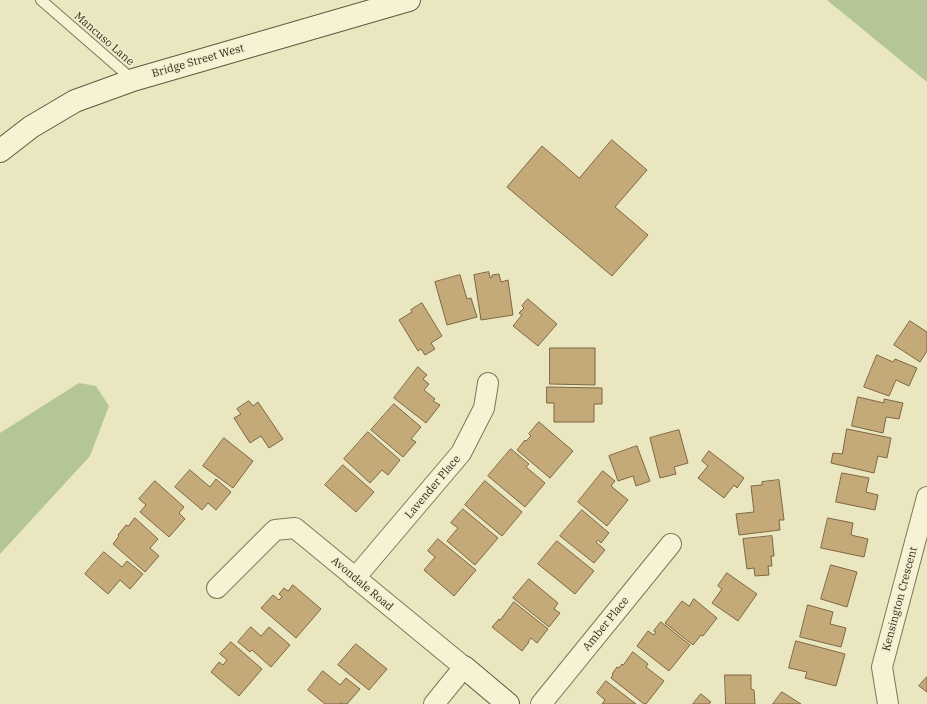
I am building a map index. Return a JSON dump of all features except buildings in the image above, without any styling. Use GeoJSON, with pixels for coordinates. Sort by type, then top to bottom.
{"type":"FeatureCollection","features":[{"type":"Feature","properties":{"kind":"street","name":"Bridge Street West"},"geometry":{"type":"LineString","coordinates":[[0,151],[31,127],[75,101],[133,80],[410,0]]}},
{"type":"Feature","properties":{"kind":"street","name":"Lavender Place"},"geometry":{"type":"LineString","coordinates":[[355,578],[461,453],[484,408],[488,383]]}},
{"type":"Feature","properties":{"kind":"street","name":"Kensington Crescent"},"geometry":{"type":"LineString","coordinates":[[888,703],[882,667],[927,497]]}},
{"type":"Feature","properties":{"kind":"street","name":"Avondale Road"},"geometry":{"type":"LineString","coordinates":[[217,588],[275,530],[295,528],[508,704]]}},
{"type":"Feature","properties":{"kind":"street","name":"Amber Place"},"geometry":{"type":"LineString","coordinates":[[541,704],[671,544]]}},
{"type":"Feature","properties":{"kind":"street"},"geometry":{"type":"LineString","coordinates":[[434,704],[464,668]]}},
{"type":"Feature","properties":{"kind":"lane","name":"Mancuso Lane"},"geometry":{"type":"LineString","coordinates":[[41,0],[133,80]]}},
{"type":"Feature","properties":{"kind":"green space"},"geometry":{"type":"Polygon","coordinates":[[[827,0],[927,0],[927,82],[827,0]]]}},
{"type":"Feature","properties":{"kind":"green space"},"geometry":{"type":"Polygon","coordinates":[[[79,383],[96,386],[109,406],[90,456],[0,554],[0,433],[79,383]]]}}]}
